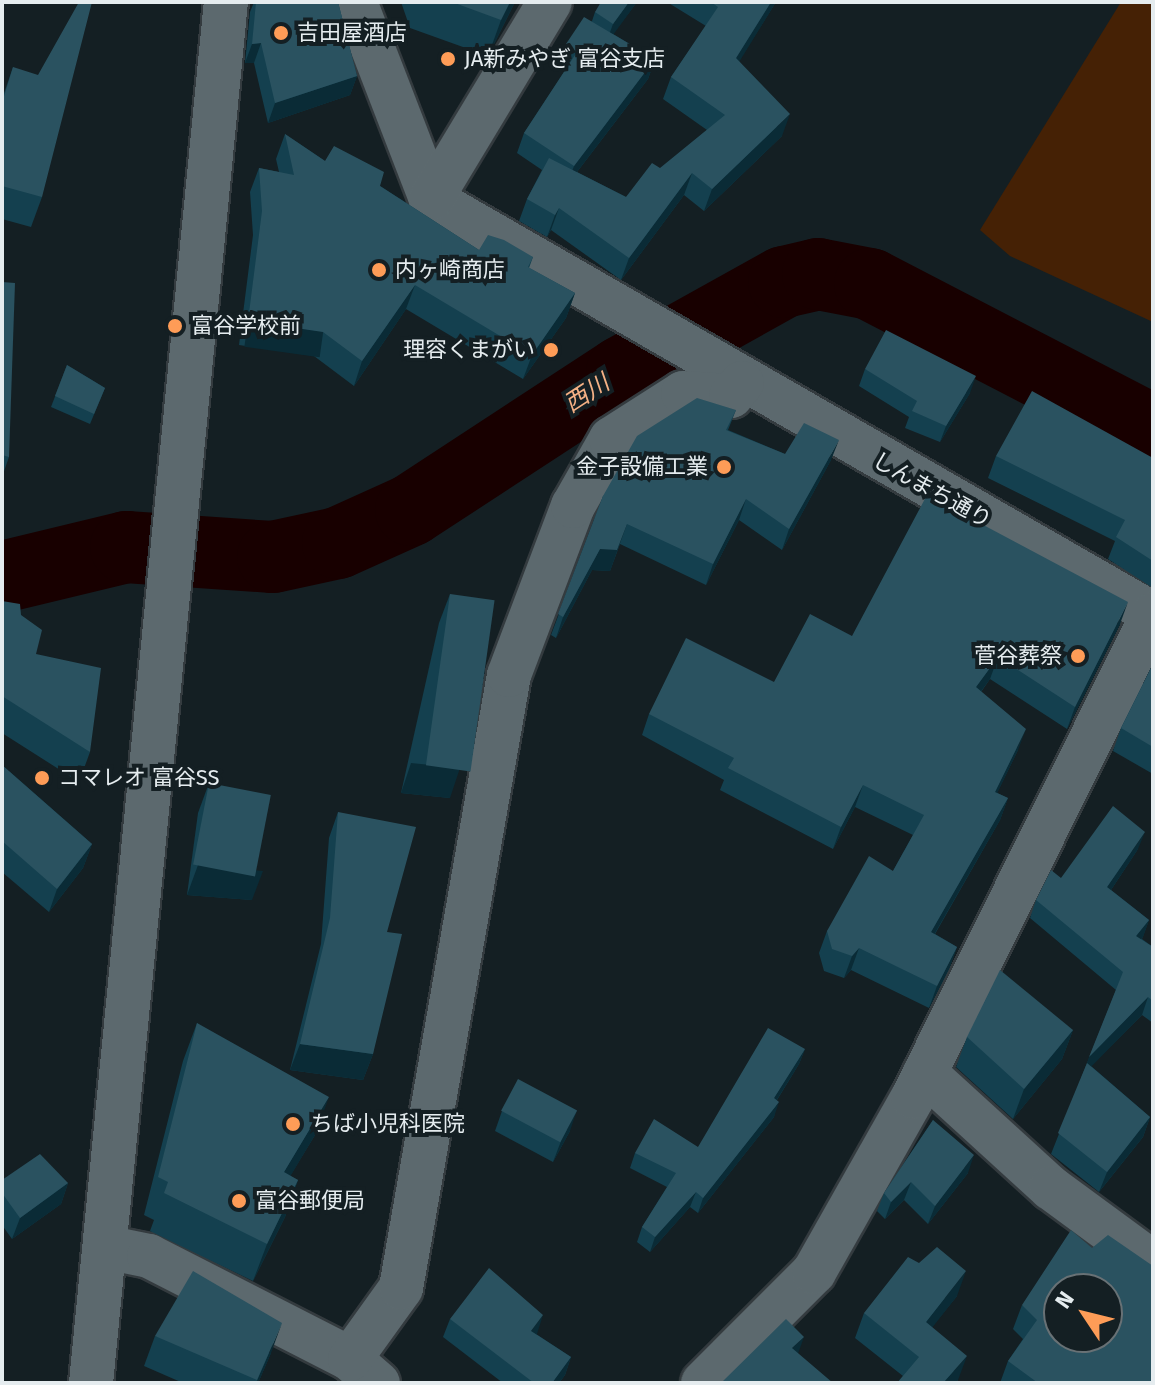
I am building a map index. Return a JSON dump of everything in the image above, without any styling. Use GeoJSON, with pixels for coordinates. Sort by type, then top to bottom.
{"type":"FeatureCollection","features":[{"type":"Feature","properties":{"kind":"street"},"geometry":{"type":"LineString","coordinates":[[91,1383],[174,478],[226,2]]}},
{"type":"Feature","properties":{"kind":"street"},"geometry":{"type":"LineString","coordinates":[[355,2],[431,199]]}},
{"type":"Feature","properties":{"kind":"street"},"geometry":{"type":"LineString","coordinates":[[431,199],[550,2]]}},
{"type":"Feature","properties":{"kind":"street","name":"しんまち通り"},"geometry":{"type":"LineString","coordinates":[[431,199],[727,374],[1153,614]]}},
{"type":"Feature","properties":{"kind":"street"},"geometry":{"type":"LineString","coordinates":[[105,1247],[149,1256],[364,1371],[401,1288],[509,675],[573,506],[611,439],[683,393],[731,396],[727,374]]}},
{"type":"Feature","properties":{"kind":"street"},"geometry":{"type":"LineString","coordinates":[[703,1383],[814,1272],[925,1073],[1153,614]]}},
{"type":"Feature","properties":{"kind":"street"},"geometry":{"type":"LineString","coordinates":[[925,1073],[1051,1188],[1153,1263]]}},
{"type":"Feature","properties":{"kind":"shaded area"},"geometry":{"type":"Polygon","coordinates":[[[1121,2],[1153,2],[1153,322],[1010,256],[980,230],[1121,2]]]}},
{"type":"Feature","properties":{"kind":"building"},"geometry":{"type":"Polygon","coordinates":[[[79,2],[92,2],[42,197],[2,186],[2,103],[13,67],[38,75],[79,2]]]}},
{"type":"Feature","properties":{"kind":"building"},"geometry":{"type":"Polygon","coordinates":[[[256,2],[338,2],[357,76],[275,103],[261,43],[252,44],[256,2]]]}},
{"type":"Feature","properties":{"kind":"building"},"geometry":{"type":"Polygon","coordinates":[[[452,2],[510,2],[501,20],[452,2]]]}},
{"type":"Feature","properties":{"kind":"building"},"geometry":{"type":"Polygon","coordinates":[[[601,2],[629,2],[613,24],[595,12],[601,2]]]}},
{"type":"Feature","properties":{"kind":"building"},"geometry":{"type":"Polygon","coordinates":[[[711,2],[771,2],[736,58],[790,114],[712,189],[692,173],[629,258],[559,208],[555,215],[527,199],[549,158],[626,197],[652,163],[660,168],[725,115],[671,77],[718,7],[711,2]]]}},
{"type":"Feature","properties":{"kind":"building"},"geometry":{"type":"Polygon","coordinates":[[[584,17],[655,59],[574,166],[524,133],[577,52],[566,44],[584,17]]]}},
{"type":"Feature","properties":{"kind":"building"},"geometry":{"type":"Polygon","coordinates":[[[285,134],[325,161],[334,146],[384,172],[380,186],[479,250],[488,235],[504,240],[533,257],[528,267],[575,293],[532,355],[415,285],[362,361],[323,332],[248,321],[262,211],[259,168],[294,175],[285,134]]]}},
{"type":"Feature","properties":{"kind":"building"},"geometry":{"type":"Polygon","coordinates":[[[2,282],[15,283],[9,457],[2,455],[2,282]]]}},
{"type":"Feature","properties":{"kind":"building"},"geometry":{"type":"Polygon","coordinates":[[[886,330],[976,376],[946,426],[912,411],[917,401],[865,369],[886,330]]]}},
{"type":"Feature","properties":{"kind":"building"},"geometry":{"type":"Polygon","coordinates":[[[67,365],[105,388],[94,414],[55,396],[67,365]]]}},
{"type":"Feature","properties":{"kind":"building"},"geometry":{"type":"Polygon","coordinates":[[[1032,391],[1153,458],[1153,561],[1116,537],[1125,520],[996,456],[1032,391]]]}},
{"type":"Feature","properties":{"kind":"building"},"geometry":{"type":"Polygon","coordinates":[[[697,398],[736,410],[726,430],[785,454],[804,423],[839,440],[789,529],[746,499],[713,564],[627,524],[617,550],[600,549],[563,617],[558,614],[603,496],[637,436],[697,398]]]}},
{"type":"Feature","properties":{"kind":"building"},"geometry":{"type":"Polygon","coordinates":[[[927,495],[1128,602],[1075,707],[998,657],[976,687],[1026,729],[995,792],[1008,798],[931,932],[957,947],[937,986],[859,948],[852,956],[832,949],[827,931],[869,856],[893,871],[924,815],[863,785],[841,827],[728,768],[734,758],[649,714],[686,638],[774,682],[810,614],[852,636],[927,495]]]}},
{"type":"Feature","properties":{"kind":"building"},"geometry":{"type":"Polygon","coordinates":[[[450,594],[495,600],[470,772],[426,765],[450,594]]]}},
{"type":"Feature","properties":{"kind":"building"},"geometry":{"type":"Polygon","coordinates":[[[2,601],[20,604],[21,615],[42,630],[36,654],[101,668],[90,752],[2,696],[2,601]]]}},
{"type":"Feature","properties":{"kind":"building"},"geometry":{"type":"Polygon","coordinates":[[[1153,664],[1153,747],[1121,728],[1153,664]]]}},
{"type":"Feature","properties":{"kind":"building"},"geometry":{"type":"Polygon","coordinates":[[[2,765],[92,844],[57,889],[2,841],[2,765]]]}},
{"type":"Feature","properties":{"kind":"building"},"geometry":{"type":"Polygon","coordinates":[[[209,783],[271,795],[255,876],[193,864],[209,783]]]}},
{"type":"Feature","properties":{"kind":"building"},"geometry":{"type":"Polygon","coordinates":[[[1113,806],[1145,832],[1107,887],[1149,920],[1136,936],[1153,947],[1153,1001],[1148,997],[1089,1057],[1123,972],[1036,900],[1051,870],[1061,878],[1113,806]]]}},
{"type":"Feature","properties":{"kind":"building"},"geometry":{"type":"Polygon","coordinates":[[[338,812],[416,827],[387,932],[402,934],[373,1054],[300,1044],[330,918],[338,812]]]}},
{"type":"Feature","properties":{"kind":"building"},"geometry":{"type":"Polygon","coordinates":[[[1000,970],[1073,1030],[1024,1089],[967,1037],[1000,970]]]}},
{"type":"Feature","properties":{"kind":"building"},"geometry":{"type":"Polygon","coordinates":[[[197,1023],[329,1097],[284,1172],[298,1180],[267,1244],[164,1193],[168,1182],[158,1177],[197,1023]]]}},
{"type":"Feature","properties":{"kind":"building"},"geometry":{"type":"Polygon","coordinates":[[[768,1028],[805,1049],[774,1098],[779,1102],[703,1198],[696,1192],[655,1237],[642,1227],[676,1173],[635,1153],[654,1119],[698,1147],[768,1028]]]}},
{"type":"Feature","properties":{"kind":"building"},"geometry":{"type":"Polygon","coordinates":[[[1087,1063],[1150,1117],[1107,1172],[1058,1133],[1087,1063]]]}},
{"type":"Feature","properties":{"kind":"building"},"geometry":{"type":"Polygon","coordinates":[[[518,1079],[577,1110],[560,1142],[501,1111],[518,1079]]]}},
{"type":"Feature","properties":{"kind":"building"},"geometry":{"type":"Polygon","coordinates":[[[933,1120],[974,1155],[935,1206],[911,1182],[891,1202],[884,1193],[933,1120]]]}},
{"type":"Feature","properties":{"kind":"building"},"geometry":{"type":"Polygon","coordinates":[[[40,1154],[68,1183],[20,1218],[2,1193],[2,1180],[40,1154]]]}},
{"type":"Feature","properties":{"kind":"building"},"geometry":{"type":"Polygon","coordinates":[[[1071,1230],[1092,1248],[1108,1235],[1153,1266],[1153,1383],[1038,1383],[1008,1361],[1037,1320],[1022,1305],[1071,1230]]]}},
{"type":"Feature","properties":{"kind":"building"},"geometry":{"type":"Polygon","coordinates":[[[937,1247],[966,1271],[926,1322],[967,1356],[943,1383],[897,1383],[919,1357],[864,1313],[908,1257],[919,1263],[937,1247]]]}},
{"type":"Feature","properties":{"kind":"building"},"geometry":{"type":"Polygon","coordinates":[[[489,1268],[543,1315],[531,1331],[571,1357],[552,1383],[534,1383],[450,1319],[489,1268]]]}},
{"type":"Feature","properties":{"kind":"building"},"geometry":{"type":"Polygon","coordinates":[[[193,1271],[282,1323],[257,1380],[155,1336],[193,1271]]]}},
{"type":"Feature","properties":{"kind":"building"},"geometry":{"type":"Polygon","coordinates":[[[786,1319],[804,1337],[792,1348],[833,1383],[721,1383],[786,1319]]]}},
{"type":"Feature","properties":{"kind":"waterway","name":"西川"},"geometry":{"type":"LineString","coordinates":[[2,577],[126,547],[273,557],[338,543],[411,510],[622,372],[784,282],[818,274],[870,284],[1153,431]]}},
{"type":"Feature","properties":{"kind":"place","name":"吉田屋酒店"},"geometry":{"type":"Point","coordinates":[281,33]}},
{"type":"Feature","properties":{"kind":"place","name":"JA新みやぎ 富谷支店"},"geometry":{"type":"Point","coordinates":[448,59]}},
{"type":"Feature","properties":{"kind":"place","name":"内ヶ崎商店"},"geometry":{"type":"Point","coordinates":[379,270]}},
{"type":"Feature","properties":{"kind":"place","name":"富谷学校前"},"geometry":{"type":"Point","coordinates":[175,326]}},
{"type":"Feature","properties":{"kind":"place","name":"理容くまがい"},"geometry":{"type":"Point","coordinates":[551,350]}},
{"type":"Feature","properties":{"kind":"place","name":"金子設備工業"},"geometry":{"type":"Point","coordinates":[724,467]}},
{"type":"Feature","properties":{"kind":"place","name":"菅谷葬祭"},"geometry":{"type":"Point","coordinates":[1078,656]}},
{"type":"Feature","properties":{"kind":"place","name":"コマレオ 富谷SS"},"geometry":{"type":"Point","coordinates":[42,778]}},
{"type":"Feature","properties":{"kind":"place","name":"ちば小児科医院"},"geometry":{"type":"Point","coordinates":[293,1124]}},
{"type":"Feature","properties":{"kind":"place","name":"富谷郵便局"},"geometry":{"type":"Point","coordinates":[239,1201]}}]}
